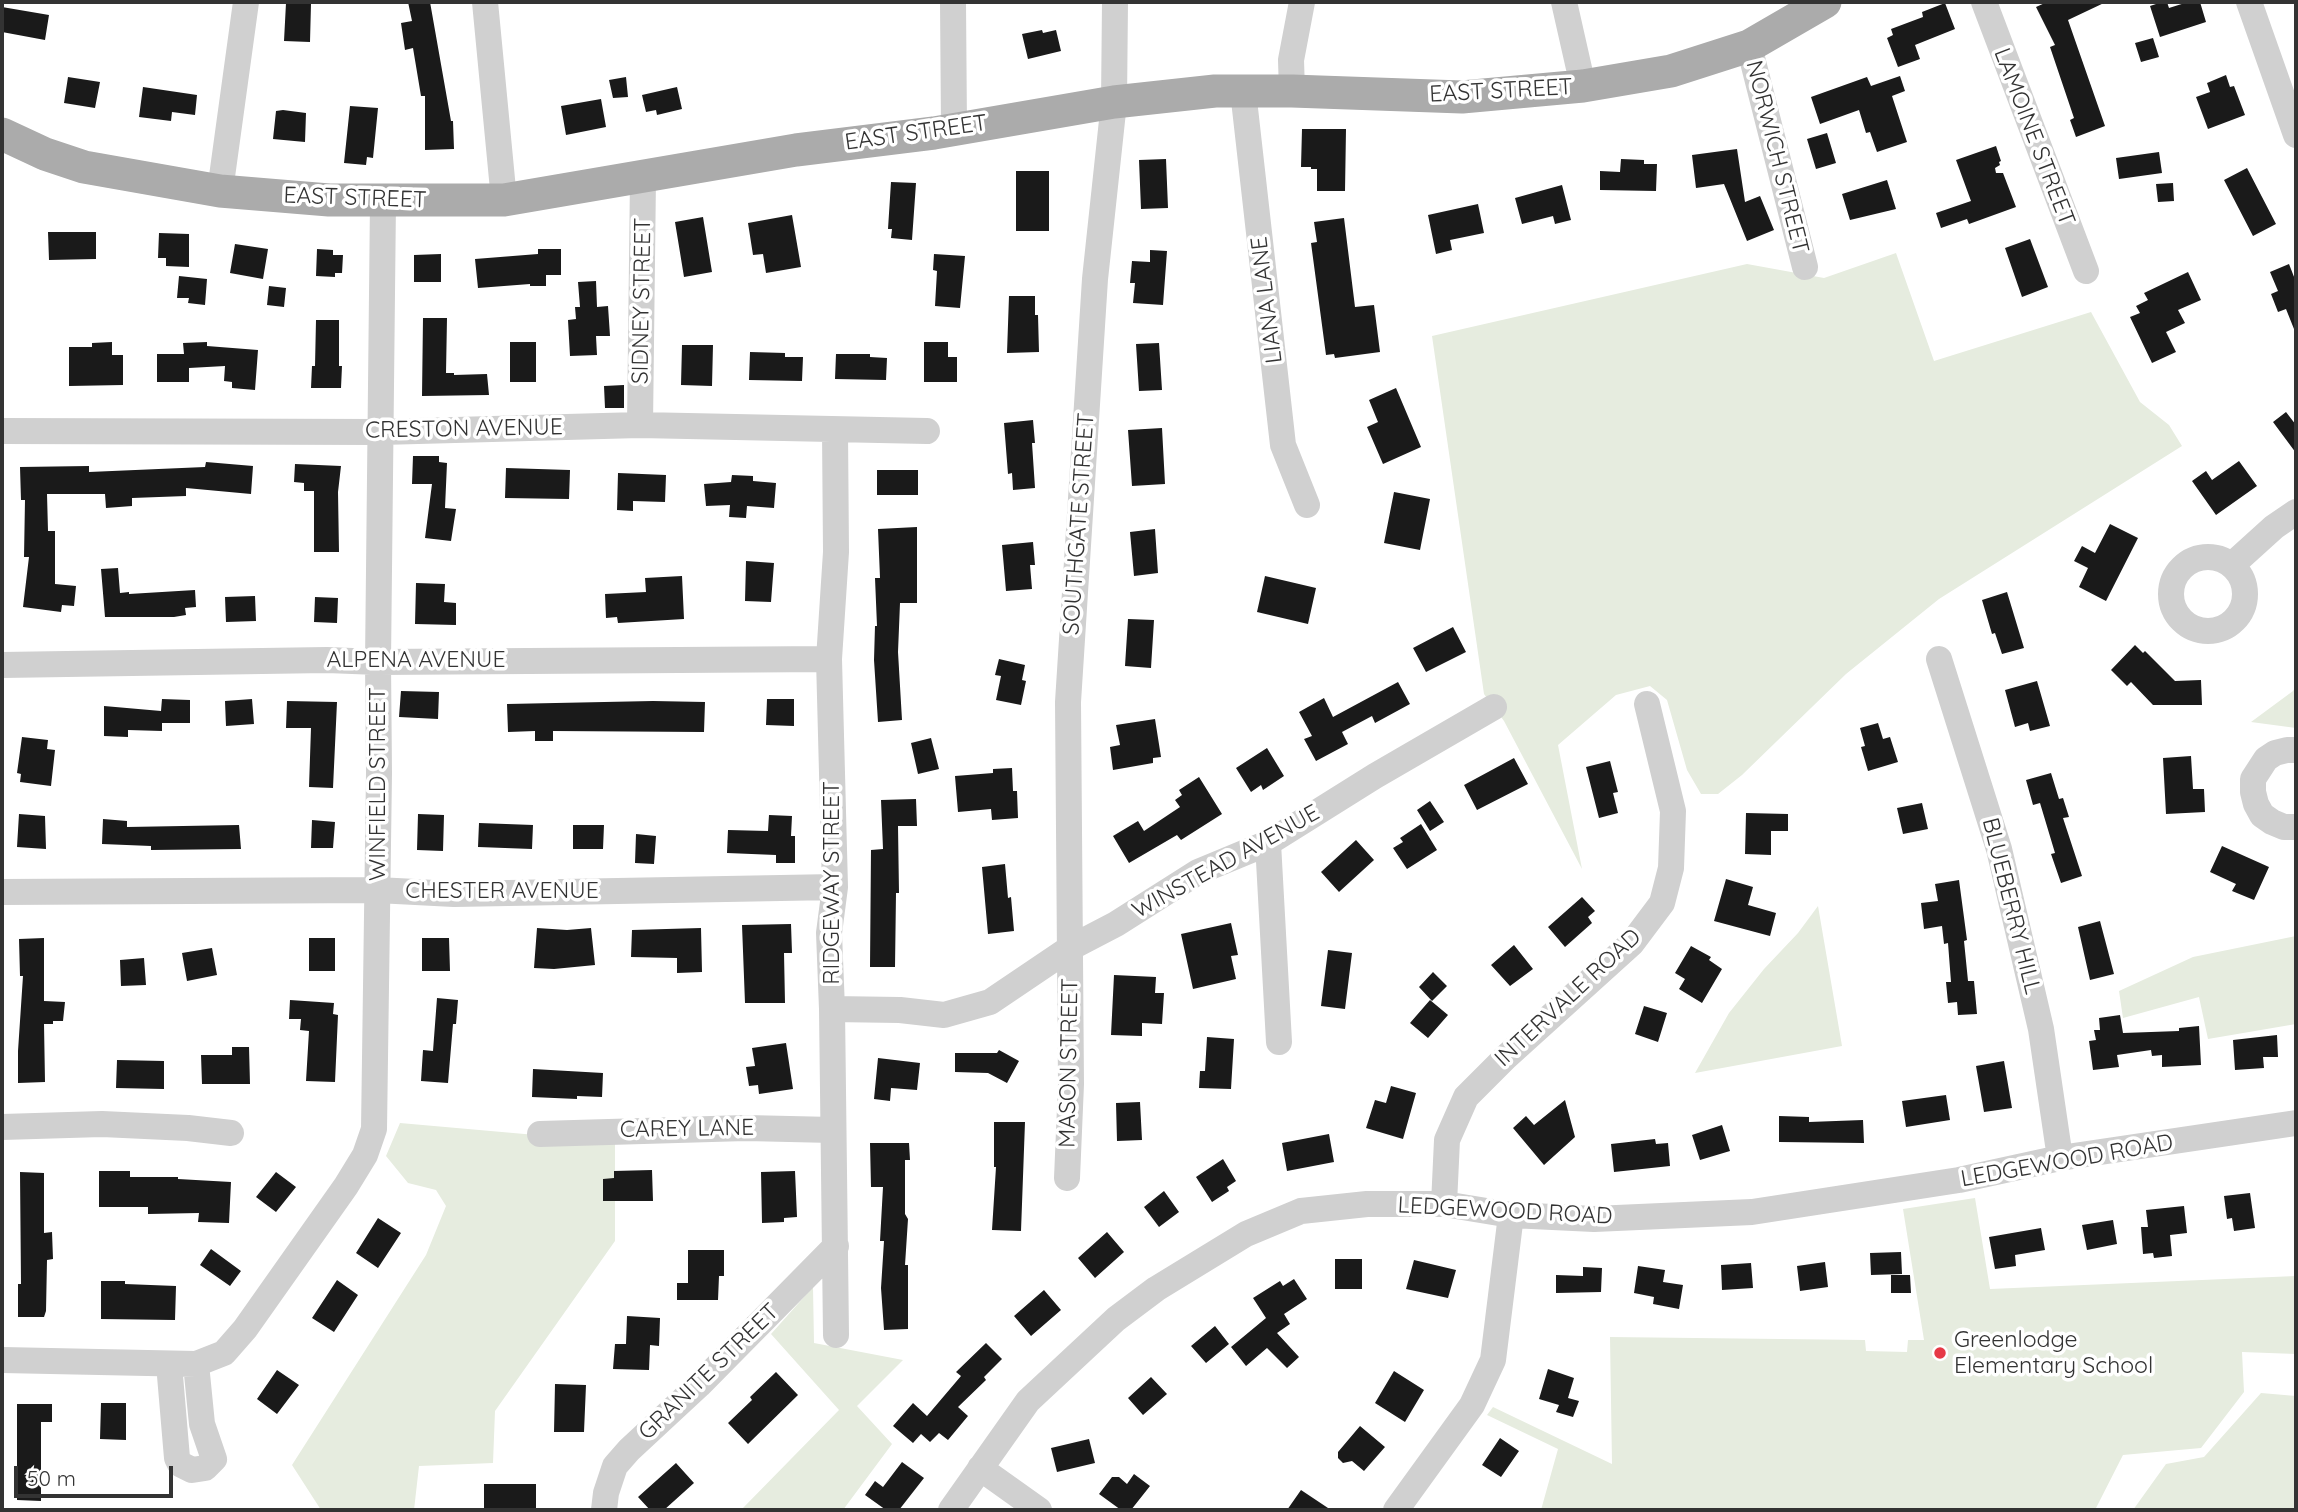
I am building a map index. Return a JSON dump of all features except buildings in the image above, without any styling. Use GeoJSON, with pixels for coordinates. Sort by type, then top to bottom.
{"type":"FeatureCollection","features":[{"type":"Feature","properties":{"kind":"main road","name":"EAST STREET"},"geometry":{"type":"LineString","coordinates":[[2,134],[45,154],[84,167],[220,191],[329,200],[503,200],[796,150],[1114,102],[1243,91],[1462,97],[1583,86],[1671,71],[1749,46],[1825,2]]}},
{"type":"Feature","properties":{"kind":"street"},"geometry":{"type":"LineString","coordinates":[[220,191],[246,2]]}},
{"type":"Feature","properties":{"kind":"street"},"geometry":{"type":"LineString","coordinates":[[485,2],[503,200]]}},
{"type":"Feature","properties":{"kind":"street"},"geometry":{"type":"LineString","coordinates":[[953,2],[954,128]]}},
{"type":"Feature","properties":{"kind":"street","name":"SOUTHGATE STREET"},"geometry":{"type":"LineString","coordinates":[[1070,948],[1068,702],[1095,279],[1114,102],[1115,2]]}},
{"type":"Feature","properties":{"kind":"street"},"geometry":{"type":"LineString","coordinates":[[1292,91],[1291,60],[1302,2]]}},
{"type":"Feature","properties":{"kind":"street"},"geometry":{"type":"LineString","coordinates":[[1564,2],[1583,86]]}},
{"type":"Feature","properties":{"kind":"street","name":"LAMOINE STREET"},"geometry":{"type":"LineString","coordinates":[[1984,2],[2086,271]]}},
{"type":"Feature","properties":{"kind":"street"},"geometry":{"type":"LineString","coordinates":[[2249,2],[2296,135]]}},
{"type":"Feature","properties":{"kind":"street","name":"NORWICH STREET"},"geometry":{"type":"LineString","coordinates":[[1749,46],[1805,267]]}},
{"type":"Feature","properties":{"kind":"street","name":"LIANA LANE"},"geometry":{"type":"LineString","coordinates":[[1243,91],[1283,445],[1307,505]]}},
{"type":"Feature","properties":{"kind":"street","name":"SIDNEY STREET"},"geometry":{"type":"LineString","coordinates":[[640,425],[643,178]]}},
{"type":"Feature","properties":{"kind":"street","name":"WINFIELD STREET"},"geometry":{"type":"LineString","coordinates":[[196,1364],[224,1353],[246,1329],[346,1186],[365,1155],[374,1129],[383,201]]}},
{"type":"Feature","properties":{"kind":"street","name":"CRESTON AVENUE"},"geometry":{"type":"LineString","coordinates":[[2,431],[381,432],[640,425],[927,431]]}},
{"type":"Feature","properties":{"kind":"street","name":"RIDGEWAY STREET"},"geometry":{"type":"LineString","coordinates":[[835,431],[836,552],[830,659],[835,887],[829,933],[836,1335]]}},
{"type":"Feature","properties":{"kind":"street"},"geometry":{"type":"LineString","coordinates":[[2232,565],[2274,527],[2296,512]]}},
{"type":"Feature","properties":{"kind":"street","name":"ALPENA AVENUE"},"geometry":{"type":"LineString","coordinates":[[2,664],[830,659]]}},
{"type":"Feature","properties":{"kind":"street","name":"BLUEBERRY HILL"},"geometry":{"type":"LineString","coordinates":[[1939,659],[1999,849],[2041,1029],[2060,1158]]}},
{"type":"Feature","properties":{"kind":"street","name":"INTERVALE ROAD"},"geometry":{"type":"LineString","coordinates":[[1444,1204],[1447,1140],[1466,1097],[1506,1057],[1632,943],[1662,903],[1671,868],[1673,811],[1647,704]]}},
{"type":"Feature","properties":{"kind":"street","name":"WINSTEAD AVENUE"},"geometry":{"type":"LineString","coordinates":[[832,1009],[900,1010],[944,1015],[990,1002],[1070,948],[1116,924],[1198,872],[1268,843],[1374,776],[1494,708]]}},
{"type":"Feature","properties":{"kind":"street"},"geometry":{"type":"LineString","coordinates":[[2296,750],[2276,753],[2266,759],[2253,779],[2253,792],[2262,814],[2284,827],[2296,827]]}},
{"type":"Feature","properties":{"kind":"street"},"geometry":{"type":"LineString","coordinates":[[1268,843],[1279,1042]]}},
{"type":"Feature","properties":{"kind":"street","name":"CHESTER AVENUE"},"geometry":{"type":"LineString","coordinates":[[2,892],[377,890],[454,894],[835,887]]}},
{"type":"Feature","properties":{"kind":"street","name":"MASON STREET"},"geometry":{"type":"LineString","coordinates":[[1067,1178],[1071,1084],[1070,948]]}},
{"type":"Feature","properties":{"kind":"street","name":"LEDGEWOOD ROAD"},"geometry":{"type":"LineString","coordinates":[[951,1510],[1028,1401],[1116,1319],[1156,1289],[1245,1234],[1301,1211],[1367,1204],[1444,1204],[1511,1215],[1594,1219],[1752,1212],[1959,1180],[2060,1158],[2296,1123]]}},
{"type":"Feature","properties":{"kind":"street"},"geometry":{"type":"LineString","coordinates":[[2,1127],[102,1124],[231,1132]]}},
{"type":"Feature","properties":{"kind":"street","name":"CAREY LANE"},"geometry":{"type":"LineString","coordinates":[[540,1134],[746,1128],[833,1130]]}},
{"type":"Feature","properties":{"kind":"street"},"geometry":{"type":"LineString","coordinates":[[1396,1510],[1472,1405],[1493,1360],[1511,1215]]}},
{"type":"Feature","properties":{"kind":"street","name":"GRANITE STREET"},"geometry":{"type":"LineString","coordinates":[[604,1510],[606,1493],[615,1466],[629,1450],[699,1385],[836,1246]]}},
{"type":"Feature","properties":{"kind":"street"},"geometry":{"type":"LineString","coordinates":[[2,1360],[196,1364],[202,1424],[214,1459],[205,1468],[192,1470],[180,1464],[177,1458],[169,1364]]}},
{"type":"Feature","properties":{"kind":"street"},"geometry":{"type":"LineString","coordinates":[[979,1468],[1039,1510]]}},
{"type":"Feature","properties":{"kind":"shaded area"},"geometry":{"type":"Polygon","coordinates":[[[1896,253],[1934,361],[2091,312],[2140,402],[2169,425],[2182,446],[1939,599],[1846,674],[1742,775],[1718,794],[1701,794],[1687,770],[1667,700],[1650,686],[1616,695],[1558,745],[1582,869],[1504,721],[1484,694],[1432,336],[1747,264],[1824,278],[1896,253]]]}},
{"type":"Feature","properties":{"kind":"shaded area"},"geometry":{"type":"Polygon","coordinates":[[[2296,686],[2296,728],[2251,722],[2293,691],[2296,686]]]}},
{"type":"Feature","properties":{"kind":"shaded area"},"geometry":{"type":"Polygon","coordinates":[[[1818,906],[1842,1046],[1695,1073],[1729,1013],[1818,906]]]}},
{"type":"Feature","properties":{"kind":"shaded area"},"geometry":{"type":"Polygon","coordinates":[[[2296,936],[2296,1024],[2208,1039],[2199,997],[2123,1018],[2119,991],[2193,957],[2296,936]]]}},
{"type":"Feature","properties":{"kind":"shaded area"},"geometry":{"type":"Polygon","coordinates":[[[400,1123],[615,1142],[615,1241],[495,1411],[493,1463],[419,1466],[414,1510],[321,1510],[292,1465],[426,1255],[446,1206],[436,1190],[408,1183],[386,1156],[400,1123]]]}},
{"type":"Feature","properties":{"kind":"shaded area","name":"Greenlodge Elementary School"},"geometry":{"type":"Polygon","coordinates":[[[1975,1198],[1990,1289],[2296,1276],[2296,1354],[2242,1352],[2244,1392],[2201,1448],[2123,1455],[2095,1510],[1541,1510],[1558,1449],[1487,1415],[1493,1407],[1612,1464],[1610,1337],[1865,1340],[1866,1351],[1907,1352],[1908,1340],[1924,1340],[1903,1209],[1975,1198]]]}},
{"type":"Feature","properties":{"kind":"shaded area"},"geometry":{"type":"Polygon","coordinates":[[[813,1287],[814,1343],[903,1360],[857,1406],[892,1444],[843,1510],[741,1510],[839,1410],[771,1334],[813,1287]]]}},
{"type":"Feature","properties":{"kind":"shaded area"},"geometry":{"type":"Polygon","coordinates":[[[2261,1393],[2296,1396],[2296,1510],[2133,1510],[2166,1464],[2204,1457],[2261,1393]]]}},
{"type":"Feature","properties":{"kind":"place","name":"Greenlodge Elementary School"},"geometry":{"type":"Point","coordinates":[1940,1353]}}]}
